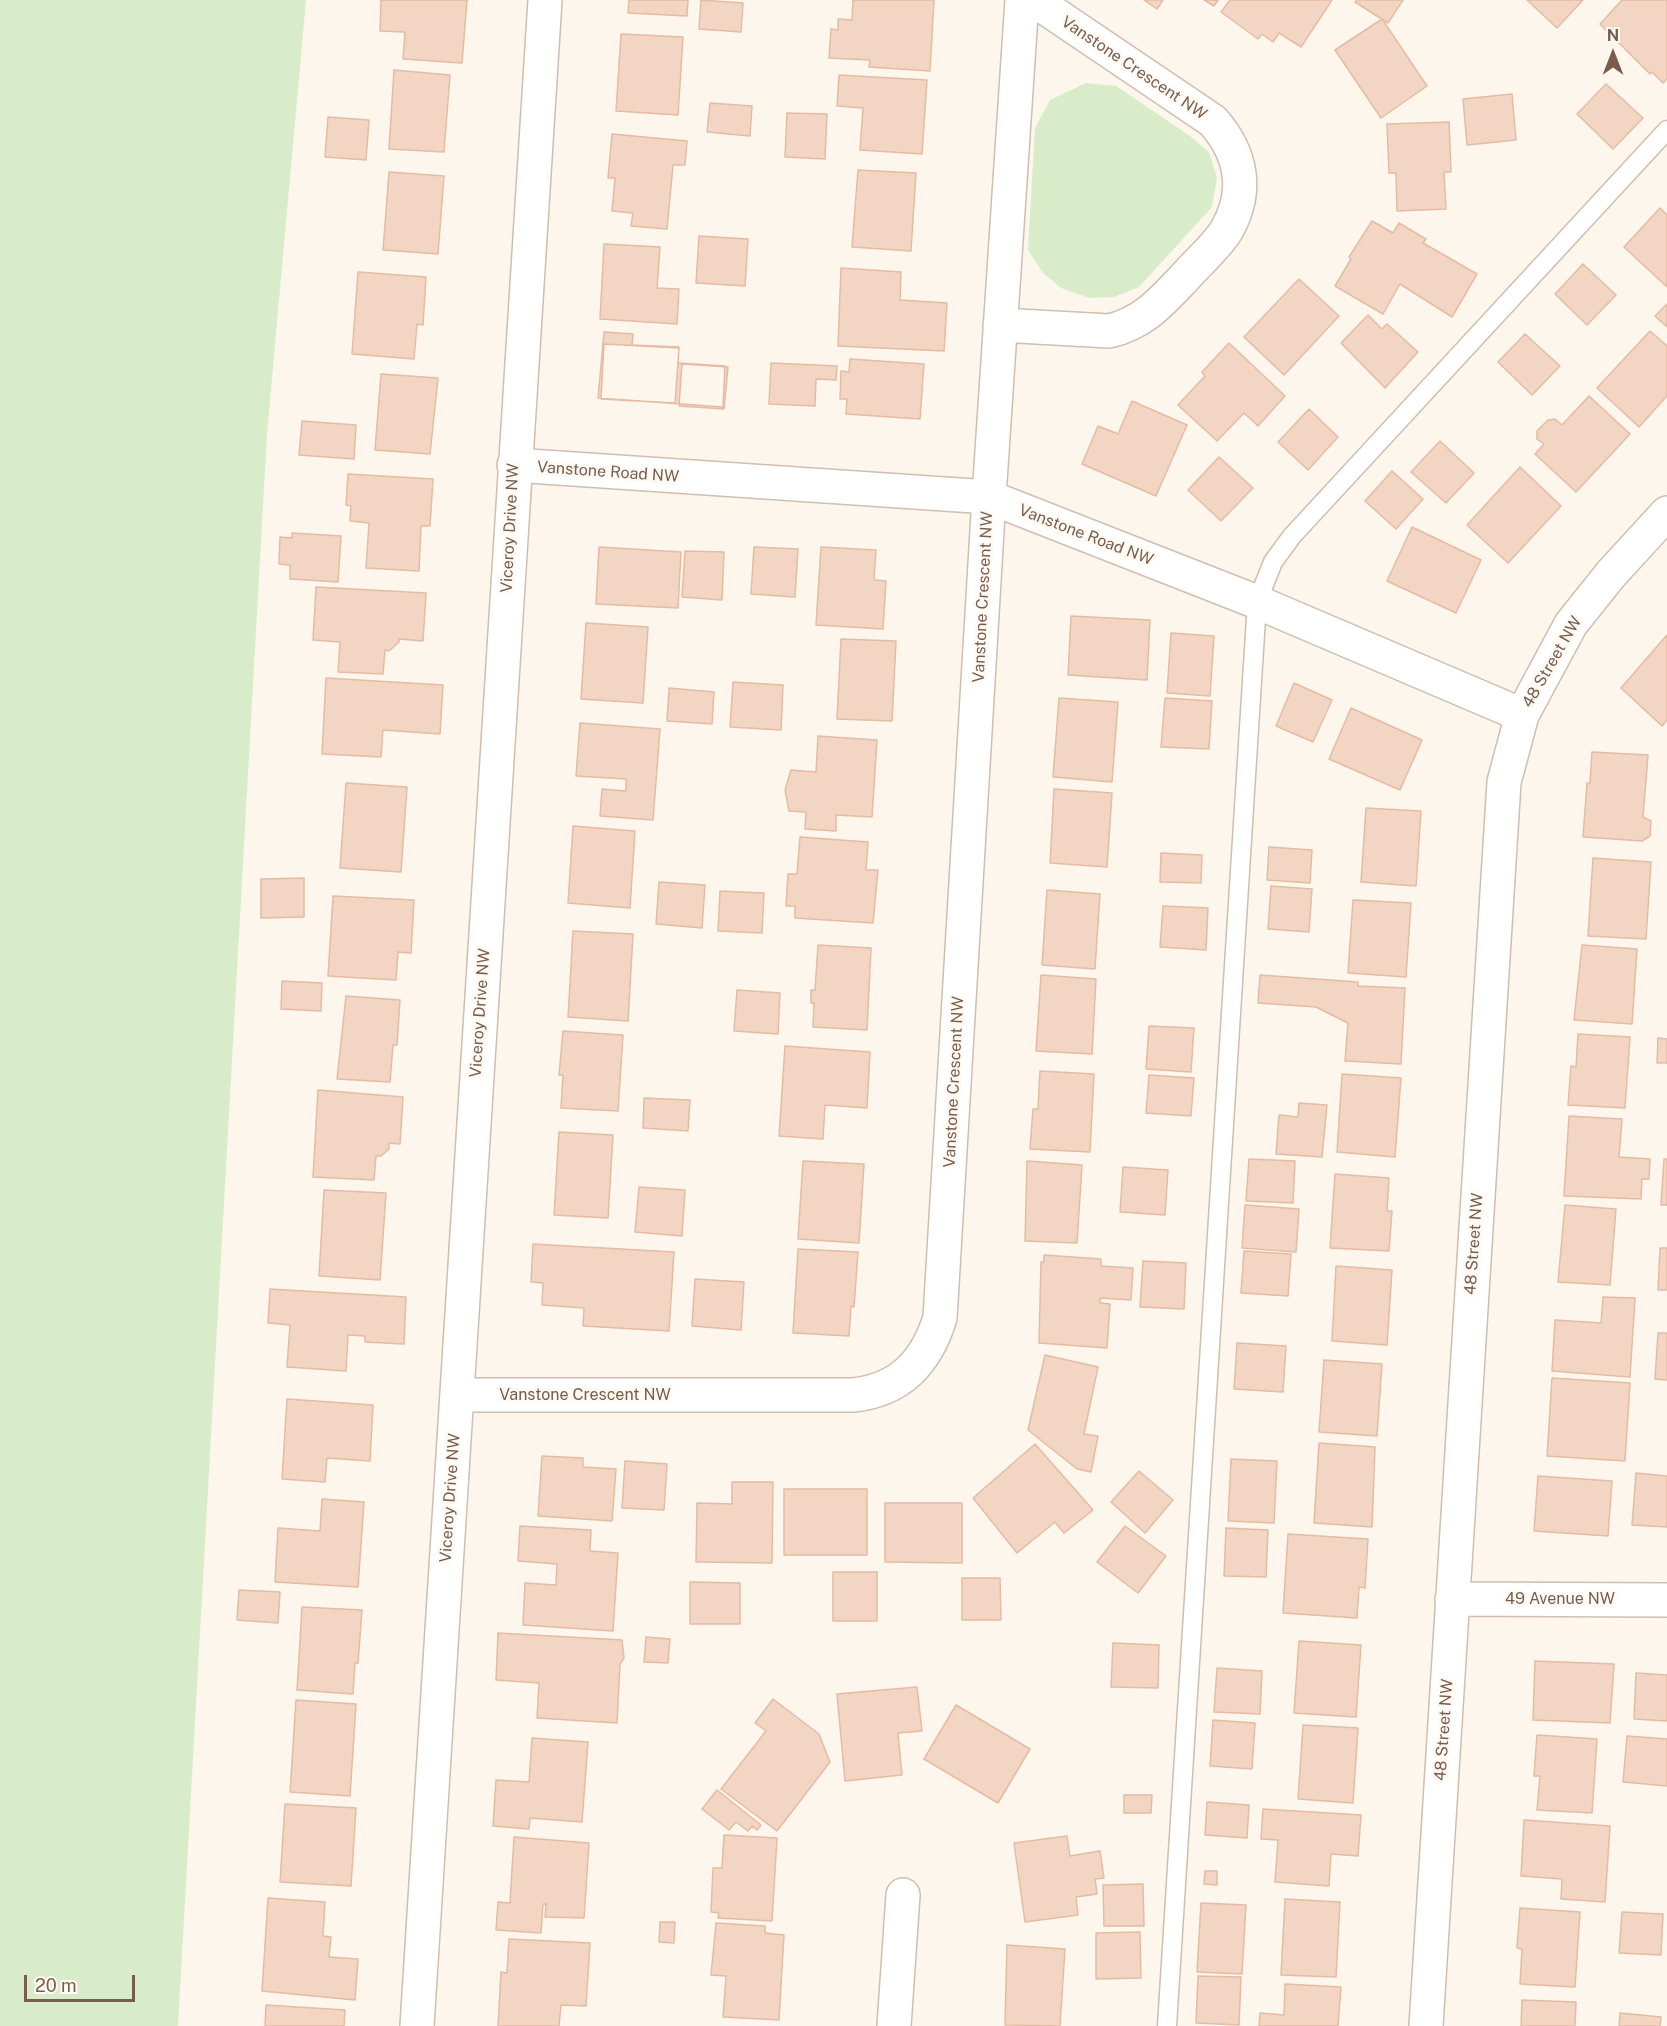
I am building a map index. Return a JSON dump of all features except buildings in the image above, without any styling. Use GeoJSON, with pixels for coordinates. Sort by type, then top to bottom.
{"type":"FeatureCollection","features":[{"type":"Feature","properties":{"kind":"street","name":"Viceroy Drive NW"},"geometry":{"type":"LineString","coordinates":[[417,2026],[545,0]]}},
{"type":"Feature","properties":{"kind":"street","name":"Vanstone Crescent NW"},"geometry":{"type":"LineString","coordinates":[[457,1395],[875,1393],[916,1366],[932,1343],[940,1318],[989,497],[1022,0]]}},
{"type":"Feature","properties":{"kind":"street","name":"Vanstone Crescent NW"},"geometry":{"type":"LineString","coordinates":[[1000,325],[1109,331],[1126,327],[1144,318],[1225,232],[1239,198],[1237,155],[1228,137],[1213,121],[1034,0]]}},
{"type":"Feature","properties":{"kind":"street","name":"Vanstone Road NW"},"geometry":{"type":"LineString","coordinates":[[514,465],[989,497],[1257,602],[1522,714]]}},
{"type":"Feature","properties":{"kind":"street","name":"48 Street NW"},"geometry":{"type":"LineString","coordinates":[[1426,2026],[1504,782],[1522,714],[1571,624],[1611,574],[1667,513]]}},
{"type":"Feature","properties":{"kind":"street","name":"49 Avenue NW"},"geometry":{"type":"LineString","coordinates":[[1452,1599],[1667,1600]]}},
{"type":"Feature","properties":{"kind":"street"},"geometry":{"type":"LineString","coordinates":[[894,2026],[903,1895]]}},
{"type":"Feature","properties":{"kind":"lane"},"geometry":{"type":"LineString","coordinates":[[1167,2026],[1257,602],[1273,562],[1292,536],[1667,130]]}},
{"type":"Feature","properties":{"kind":"green space"},"geometry":{"type":"Polygon","coordinates":[[[0,0],[306,0],[267,434],[178,2026],[0,2026],[0,0]]]}},
{"type":"Feature","properties":{"kind":"green space"},"geometry":{"type":"Polygon","coordinates":[[[1086,83],[1116,86],[1190,136],[1209,152],[1217,178],[1212,207],[1139,287],[1114,297],[1089,298],[1061,288],[1043,273],[1028,250],[1035,128],[1050,100],[1086,83]]]}}]}
